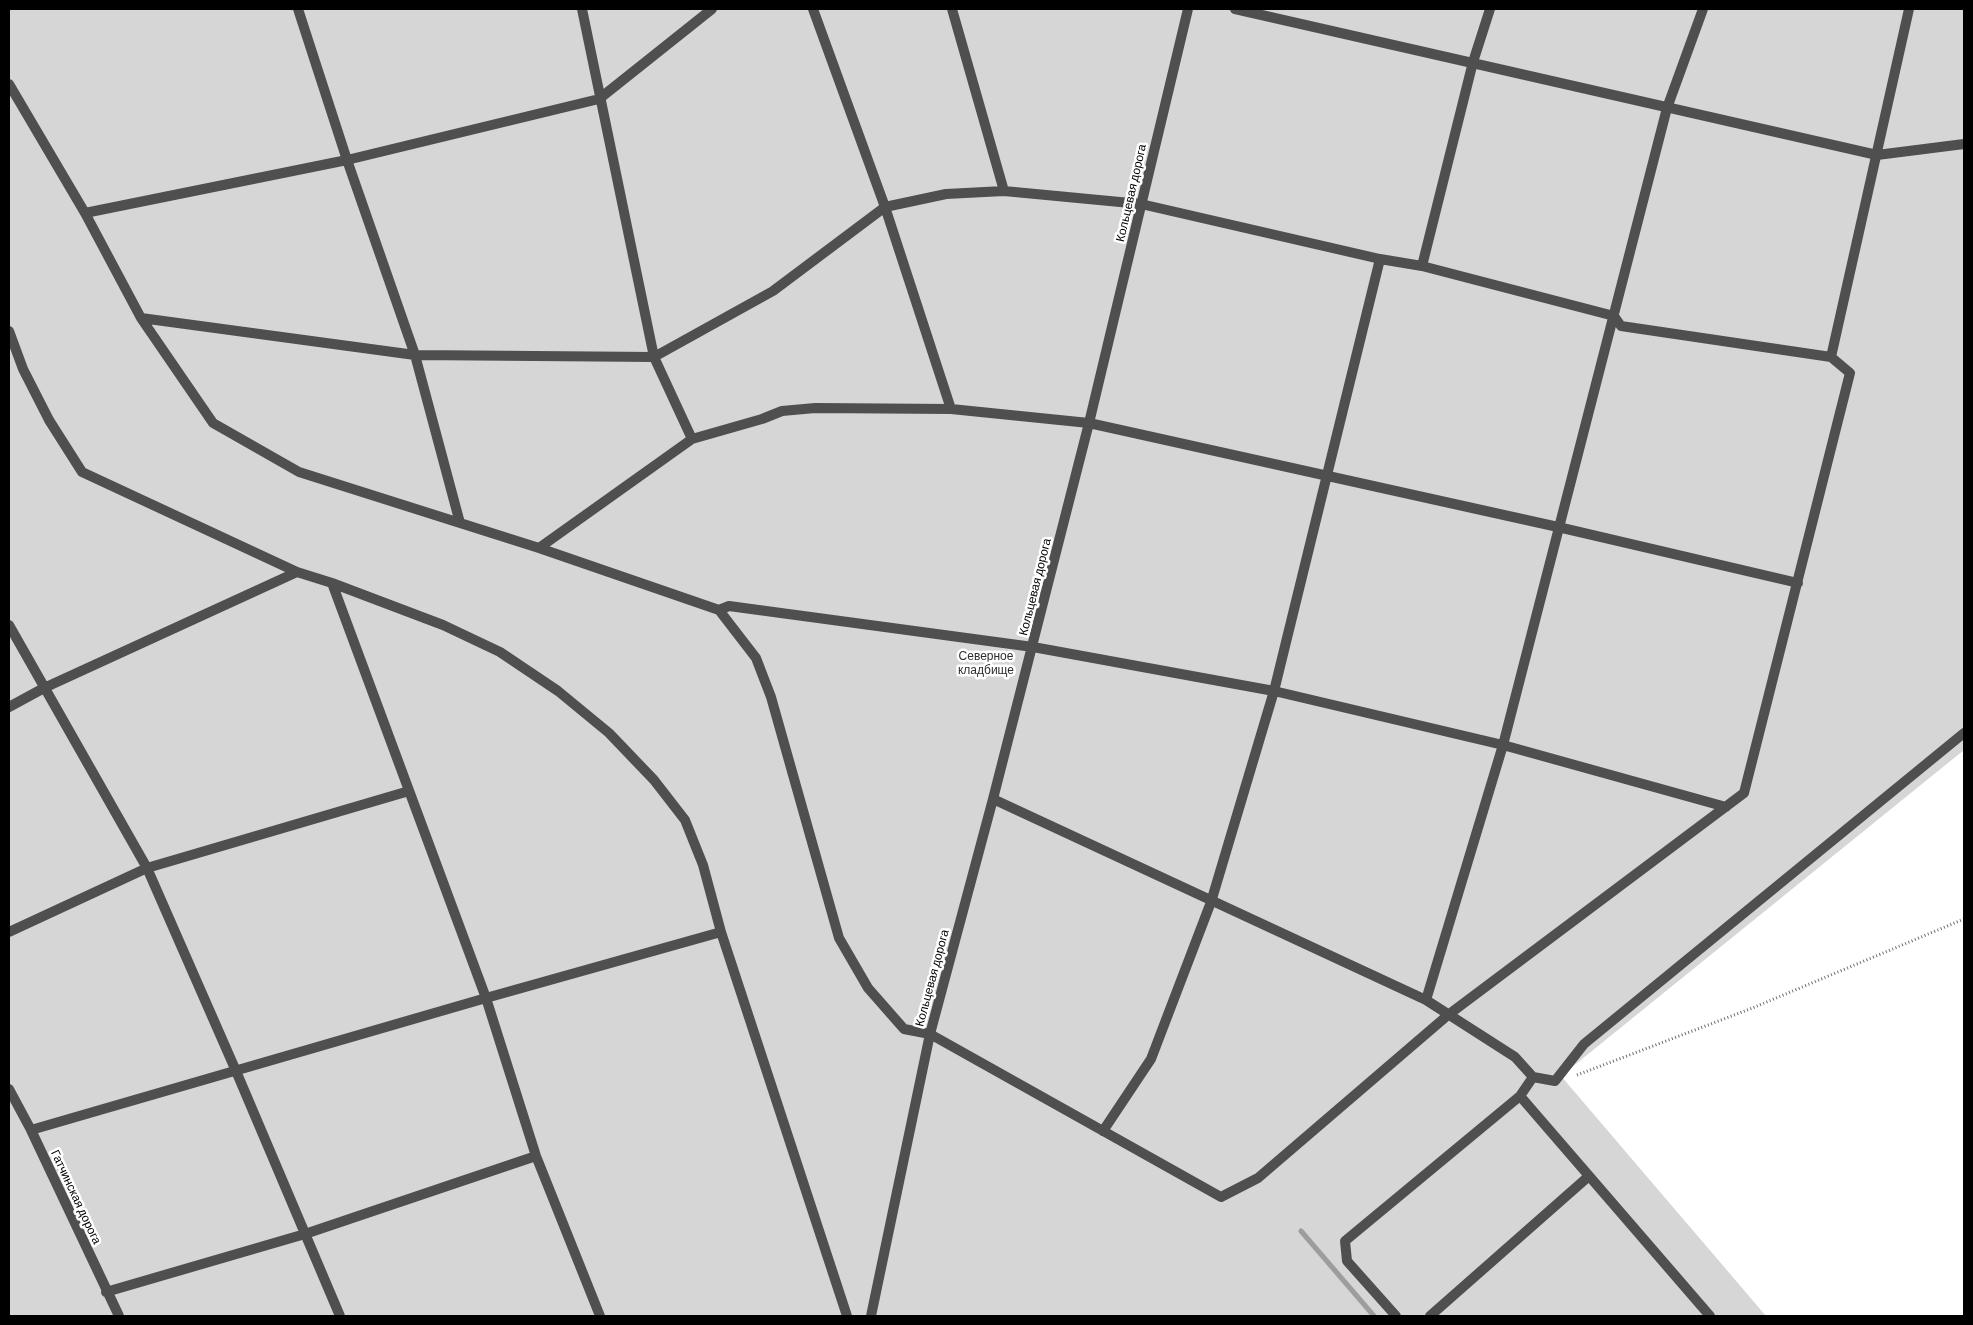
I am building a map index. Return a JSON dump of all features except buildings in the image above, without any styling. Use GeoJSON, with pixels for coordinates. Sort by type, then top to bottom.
{"type":"FeatureCollection","features":[{"type":"Feature","properties":{"kind":"lane"},"geometry":{"type":"LineString","coordinates":[[298,9],[347,160],[415,355],[460,523]]}},
{"type":"Feature","properties":{"kind":"lane"},"geometry":{"type":"LineString","coordinates":[[582,9],[654,357],[692,439]]}},
{"type":"Feature","properties":{"kind":"lane"},"geometry":{"type":"LineString","coordinates":[[85,213],[347,160],[600,99],[712,9]]}},
{"type":"Feature","properties":{"kind":"lane"},"geometry":{"type":"LineString","coordinates":[[813,9],[885,207],[951,410]]}},
{"type":"Feature","properties":{"kind":"lane"},"geometry":{"type":"LineString","coordinates":[[952,9],[1004,191]]}},
{"type":"Feature","properties":{"kind":"lane","name":"Кольцевая дорога"},"geometry":{"type":"LineString","coordinates":[[870,1316],[930,1034],[1033,647],[1089,423],[1188,9]]}},
{"type":"Feature","properties":{"kind":"lane"},"geometry":{"type":"LineString","coordinates":[[1235,9],[1877,155],[1964,144]]}},
{"type":"Feature","properties":{"kind":"lane"},"geometry":{"type":"LineString","coordinates":[[1422,266],[1473,62],[1490,9]]}},
{"type":"Feature","properties":{"kind":"lane"},"geometry":{"type":"LineString","coordinates":[[1426,1000],[1502,745],[1667,108],[1703,9]]}},
{"type":"Feature","properties":{"kind":"lane"},"geometry":{"type":"LineString","coordinates":[[1831,357],[1909,9]]}},
{"type":"Feature","properties":{"kind":"lane"},"geometry":{"type":"LineString","coordinates":[[9,84],[85,213],[141,318],[213,424],[299,472],[539,548],[718,610],[756,658],[771,697],[839,938],[868,988],[904,1029],[930,1034],[1221,1197],[1258,1178],[1448,1015],[1744,793],[1850,373],[1831,357],[1621,326],[1614,316],[1422,266],[1380,259],[1141,204],[1004,191],[946,194],[885,207],[773,291],[654,357],[415,355],[141,318]]}},
{"type":"Feature","properties":{"kind":"lane"},"geometry":{"type":"LineString","coordinates":[[1103,1131],[1151,1059],[1211,902],[1274,691],[1380,259]]}},
{"type":"Feature","properties":{"kind":"lane"},"geometry":{"type":"LineString","coordinates":[[9,331],[23,368],[49,420],[82,472],[297,572],[332,583],[443,625],[500,652],[558,691],[608,733],[654,780],[685,820],[703,864],[722,932],[847,1316]]}},
{"type":"Feature","properties":{"kind":"lane"},"geometry":{"type":"LineString","coordinates":[[539,548],[692,439],[762,419],[782,411],[816,408],[951,410],[1089,423],[1558,527],[1798,583]]}},
{"type":"Feature","properties":{"kind":"lane"},"geometry":{"type":"LineString","coordinates":[[9,707],[44,688],[297,572]]}},
{"type":"Feature","properties":{"kind":"lane"},"geometry":{"type":"LineString","coordinates":[[332,583],[486,998],[536,1156],[600,1316]]}},
{"type":"Feature","properties":{"kind":"lane"},"geometry":{"type":"LineString","coordinates":[[718,610],[728,606],[1033,647],[1274,691],[1502,745],[1726,807]]}},
{"type":"Feature","properties":{"kind":"lane"},"geometry":{"type":"LineString","coordinates":[[9,625],[147,868],[340,1316]]}},
{"type":"Feature","properties":{"kind":"lane"},"geometry":{"type":"LineString","coordinates":[[993,799],[1211,902],[1426,1000],[1515,1057],[1533,1077],[1555,1081],[1584,1044],[1964,733]]}},
{"type":"Feature","properties":{"kind":"lane"},"geometry":{"type":"LineString","coordinates":[[9,932],[147,868],[409,791]]}},
{"type":"Feature","properties":{"kind":"lane"},"geometry":{"type":"LineString","coordinates":[[31,1130],[486,998],[722,932]]}},
{"type":"Feature","properties":{"kind":"lane"},"geometry":{"type":"LineString","coordinates":[[1396,1316],[1347,1261],[1345,1241],[1520,1096],[1533,1077]]}},
{"type":"Feature","properties":{"kind":"lane","name":"Гатчинская дорога"},"geometry":{"type":"LineString","coordinates":[[9,1089],[31,1130],[119,1316]]}},
{"type":"Feature","properties":{"kind":"lane"},"geometry":{"type":"LineString","coordinates":[[1520,1096],[1710,1316]]}},
{"type":"Feature","properties":{"kind":"lane"},"geometry":{"type":"LineString","coordinates":[[106,1292],[305,1234],[536,1156]]}},
{"type":"Feature","properties":{"kind":"lane"},"geometry":{"type":"LineString","coordinates":[[1430,1316],[1589,1176]]}},
{"type":"Feature","properties":{"kind":"path"},"geometry":{"type":"LineString","coordinates":[[1555,1081],[1586,1072],[1750,1009],[1964,919]]}},
{"type":"Feature","properties":{"kind":"green space","name":"Северное кладбище"},"geometry":{"type":"Polygon","coordinates":[[[9,9],[1964,9],[1964,750],[1561,1076],[1766,1316],[9,1316],[9,9]]]}},
{"type":"Feature","properties":{"kind":"waterway"},"geometry":{"type":"LineString","coordinates":[[1301,1231],[1374,1316]]}}]}
